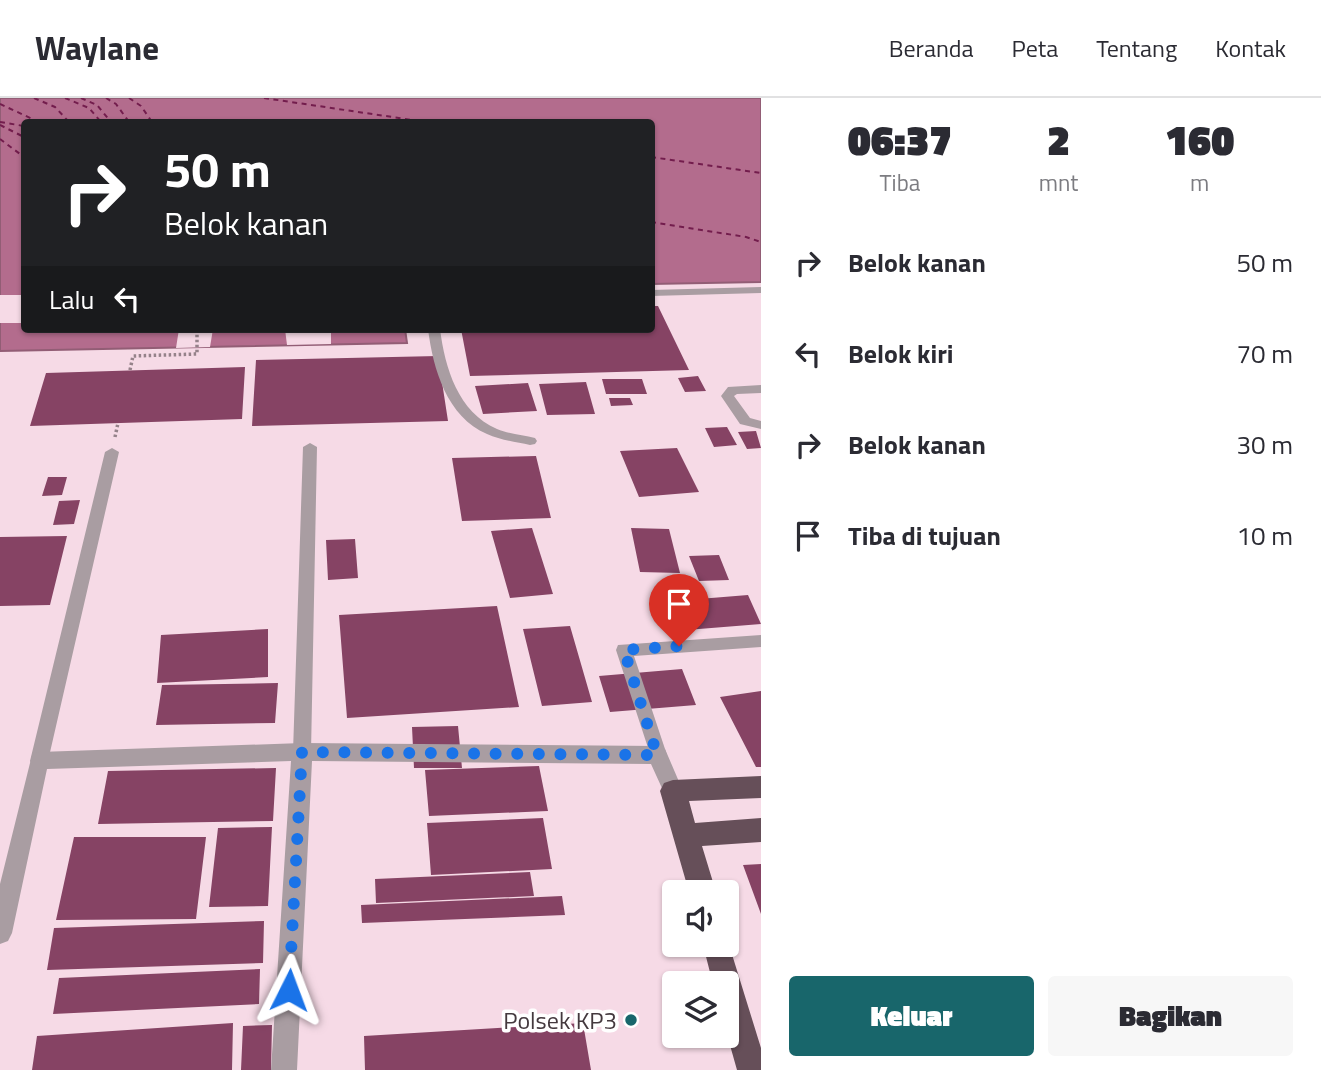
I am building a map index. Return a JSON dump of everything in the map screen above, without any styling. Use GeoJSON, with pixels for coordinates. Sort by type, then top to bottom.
{"type":"FeatureCollection","features":[{"type":"Feature","properties":{"kind":"highway"},"geometry":{"type":"LineString","coordinates":[[699,880],[673,792],[761,787]]}},
{"type":"Feature","properties":{"kind":"highway"},"geometry":{"type":"LineString","coordinates":[[686,835],[761,830]]}},
{"type":"Feature","properties":{"kind":"highway"},"geometry":{"type":"LineString","coordinates":[[720,957],[752,1070]]}},
{"type":"Feature","properties":{"kind":"street"},"geometry":{"type":"LineString","coordinates":[[284,1070],[302,752]]}},
{"type":"Feature","properties":{"kind":"street"},"geometry":{"type":"LineString","coordinates":[[0,933],[38,761],[302,752],[657,755],[673,792]]}},
{"type":"Feature","properties":{"kind":"lane"},"geometry":{"type":"LineString","coordinates":[[655,293],[761,290]]}},
{"type":"Feature","properties":{"kind":"lane"},"geometry":{"type":"LineString","coordinates":[[434,333],[436,348],[457,405],[491,431],[530,441]]}},
{"type":"Feature","properties":{"kind":"lane"},"geometry":{"type":"LineString","coordinates":[[761,390],[733,390],[727,396],[745,421],[761,425]]}},
{"type":"Feature","properties":{"kind":"lane"},"geometry":{"type":"LineString","coordinates":[[302,752],[310,447]]}},
{"type":"Feature","properties":{"kind":"lane"},"geometry":{"type":"LineString","coordinates":[[38,761],[111,452]]}},
{"type":"Feature","properties":{"kind":"lane"},"geometry":{"type":"LineString","coordinates":[[657,755],[624,650],[761,641]]}},
{"type":"Feature","properties":{"kind":"path"},"geometry":{"type":"LineString","coordinates":[[130,370],[133,356],[197,354],[197,333]]}},
{"type":"Feature","properties":{"kind":"shaded area"},"geometry":{"type":"Polygon","coordinates":[[[0,98],[761,98],[761,282],[655,284],[655,119],[21,119],[21,333],[406,333],[407,343],[0,351],[0,98]]]}},
{"type":"Feature","properties":{"kind":"pier"},"geometry":{"type":"Polygon","coordinates":[[[0,295],[21,295],[21,323],[0,323],[0,295]]]}},
{"type":"Feature","properties":{"kind":"pier"},"geometry":{"type":"Polygon","coordinates":[[[178,333],[212,333],[210,347],[176,348],[178,333]]]}},
{"type":"Feature","properties":{"kind":"pier"},"geometry":{"type":"Polygon","coordinates":[[[286,333],[331,333],[331,344],[287,345],[286,333]]]}},
{"type":"Feature","properties":{"kind":"building"},"geometry":{"type":"Polygon","coordinates":[[[655,306],[658,306],[689,370],[470,376],[462,333],[655,333],[655,306]]]}},
{"type":"Feature","properties":{"kind":"building"},"geometry":{"type":"Polygon","coordinates":[[[438,356],[448,421],[252,426],[256,360],[438,356]]]}},
{"type":"Feature","properties":{"kind":"building"},"geometry":{"type":"Polygon","coordinates":[[[245,367],[242,419],[30,426],[46,373],[245,367]]]}},
{"type":"Feature","properties":{"kind":"building"},"geometry":{"type":"Polygon","coordinates":[[[698,376],[706,391],[685,392],[678,378],[698,376]]]}},
{"type":"Feature","properties":{"kind":"building"},"geometry":{"type":"Polygon","coordinates":[[[602,379],[642,379],[647,394],[606,394],[602,379]]]}},
{"type":"Feature","properties":{"kind":"building"},"geometry":{"type":"Polygon","coordinates":[[[586,382],[595,414],[547,415],[539,384],[586,382]]]}},
{"type":"Feature","properties":{"kind":"building"},"geometry":{"type":"Polygon","coordinates":[[[528,383],[537,411],[483,414],[475,386],[528,383]]]}},
{"type":"Feature","properties":{"kind":"building"},"geometry":{"type":"Polygon","coordinates":[[[609,398],[630,398],[633,405],[611,406],[609,398]]]}},
{"type":"Feature","properties":{"kind":"building"},"geometry":{"type":"Polygon","coordinates":[[[727,427],[737,445],[714,447],[705,428],[727,427]]]}},
{"type":"Feature","properties":{"kind":"building"},"geometry":{"type":"Polygon","coordinates":[[[756,431],[761,448],[747,449],[738,432],[756,431]]]}},
{"type":"Feature","properties":{"kind":"building"},"geometry":{"type":"Polygon","coordinates":[[[677,448],[699,492],[639,497],[620,451],[677,448]]]}},
{"type":"Feature","properties":{"kind":"building"},"geometry":{"type":"Polygon","coordinates":[[[536,456],[551,518],[462,521],[452,458],[536,456]]]}},
{"type":"Feature","properties":{"kind":"building"},"geometry":{"type":"Polygon","coordinates":[[[48,477],[67,477],[62,495],[42,496],[48,477]]]}},
{"type":"Feature","properties":{"kind":"building"},"geometry":{"type":"Polygon","coordinates":[[[80,500],[74,524],[53,525],[59,501],[80,500]]]}},
{"type":"Feature","properties":{"kind":"building"},"geometry":{"type":"Polygon","coordinates":[[[532,528],[553,594],[510,598],[491,531],[532,528]]]}},
{"type":"Feature","properties":{"kind":"building"},"geometry":{"type":"Polygon","coordinates":[[[631,528],[669,529],[680,573],[640,572],[631,528]]]}},
{"type":"Feature","properties":{"kind":"building"},"geometry":{"type":"Polygon","coordinates":[[[67,536],[50,605],[0,606],[0,537],[67,536]]]}},
{"type":"Feature","properties":{"kind":"building"},"geometry":{"type":"Polygon","coordinates":[[[355,539],[358,578],[328,580],[326,540],[355,539]]]}},
{"type":"Feature","properties":{"kind":"building"},"geometry":{"type":"Polygon","coordinates":[[[719,555],[729,580],[699,581],[689,556],[719,555]]]}},
{"type":"Feature","properties":{"kind":"building"},"geometry":{"type":"Polygon","coordinates":[[[748,595],[761,624],[674,631],[662,602],[748,595]]]}},
{"type":"Feature","properties":{"kind":"building"},"geometry":{"type":"Polygon","coordinates":[[[497,606],[519,707],[347,718],[339,615],[497,606]]]}},
{"type":"Feature","properties":{"kind":"building"},"geometry":{"type":"Polygon","coordinates":[[[570,626],[592,702],[542,706],[523,629],[570,626]]]}},
{"type":"Feature","properties":{"kind":"building"},"geometry":{"type":"Polygon","coordinates":[[[268,629],[268,677],[157,683],[161,635],[268,629]]]}},
{"type":"Feature","properties":{"kind":"building"},"geometry":{"type":"Polygon","coordinates":[[[682,669],[696,705],[610,712],[599,676],[682,669]]]}},
{"type":"Feature","properties":{"kind":"building"},"geometry":{"type":"Polygon","coordinates":[[[278,683],[275,723],[156,725],[162,685],[278,683]]]}},
{"type":"Feature","properties":{"kind":"building"},"geometry":{"type":"Polygon","coordinates":[[[761,691],[761,767],[756,767],[720,697],[761,691]]]}},
{"type":"Feature","properties":{"kind":"building"},"geometry":{"type":"Polygon","coordinates":[[[458,726],[462,768],[414,768],[412,727],[458,726]]]}},
{"type":"Feature","properties":{"kind":"building"},"geometry":{"type":"Polygon","coordinates":[[[539,766],[548,811],[429,816],[425,770],[539,766]]]}},
{"type":"Feature","properties":{"kind":"building"},"geometry":{"type":"Polygon","coordinates":[[[276,768],[273,821],[98,824],[108,771],[276,768]]]}},
{"type":"Feature","properties":{"kind":"building"},"geometry":{"type":"Polygon","coordinates":[[[543,818],[552,869],[431,875],[427,823],[543,818]]]}},
{"type":"Feature","properties":{"kind":"building"},"geometry":{"type":"Polygon","coordinates":[[[272,827],[268,906],[209,907],[218,828],[272,827]]]}},
{"type":"Feature","properties":{"kind":"building"},"geometry":{"type":"Polygon","coordinates":[[[74,837],[206,837],[196,919],[56,920],[74,837]]]}},
{"type":"Feature","properties":{"kind":"building"},"geometry":{"type":"Polygon","coordinates":[[[761,864],[761,914],[743,865],[761,864]]]}},
{"type":"Feature","properties":{"kind":"building"},"geometry":{"type":"Polygon","coordinates":[[[530,872],[534,896],[376,903],[375,879],[530,872]]]}},
{"type":"Feature","properties":{"kind":"building"},"geometry":{"type":"Polygon","coordinates":[[[562,896],[565,915],[362,923],[361,905],[562,896]]]}},
{"type":"Feature","properties":{"kind":"building"},"geometry":{"type":"Polygon","coordinates":[[[264,921],[263,963],[47,970],[54,928],[264,921]]]}},
{"type":"Feature","properties":{"kind":"building"},"geometry":{"type":"Polygon","coordinates":[[[260,969],[259,1004],[53,1014],[59,978],[260,969]]]}},
{"type":"Feature","properties":{"kind":"building"},"geometry":{"type":"Polygon","coordinates":[[[233,1023],[232,1070],[32,1070],[37,1036],[233,1023]]]}},
{"type":"Feature","properties":{"kind":"building"},"geometry":{"type":"Polygon","coordinates":[[[583,1023],[591,1070],[365,1070],[364,1036],[583,1023]]]}},
{"type":"Feature","properties":{"kind":"building"},"geometry":{"type":"Polygon","coordinates":[[[272,1025],[271,1070],[241,1070],[243,1026],[272,1025]]]}},
{"type":"Feature","properties":{"kind":"ferry route"},"geometry":{"type":"LineString","coordinates":[[34,98],[55,107],[66,119]]}},
{"type":"Feature","properties":{"kind":"ferry route"},"geometry":{"type":"LineString","coordinates":[[65,98],[89,108],[98,119]]}},
{"type":"Feature","properties":{"kind":"ferry route"},"geometry":{"type":"LineString","coordinates":[[81,98],[97,105],[109,119]]}},
{"type":"Feature","properties":{"kind":"ferry route"},"geometry":{"type":"LineString","coordinates":[[106,98],[116,104],[127,119]]}},
{"type":"Feature","properties":{"kind":"ferry route"},"geometry":{"type":"LineString","coordinates":[[129,98],[141,106],[150,119]]}},
{"type":"Feature","properties":{"kind":"ferry route"},"geometry":{"type":"LineString","coordinates":[[264,98],[406,119]]}},
{"type":"Feature","properties":{"kind":"ferry route"},"geometry":{"type":"LineString","coordinates":[[0,104],[32,119]]}},
{"type":"Feature","properties":{"kind":"ferry route"},"geometry":{"type":"LineString","coordinates":[[0,122],[21,126]]}},
{"type":"Feature","properties":{"kind":"ferry route"},"geometry":{"type":"LineString","coordinates":[[0,125],[21,136]]}},
{"type":"Feature","properties":{"kind":"ferry route"},"geometry":{"type":"LineString","coordinates":[[0,139],[21,155]]}},
{"type":"Feature","properties":{"kind":"ferry route"},"geometry":{"type":"LineString","coordinates":[[655,158],[761,173]]}},
{"type":"Feature","properties":{"kind":"ferry route"},"geometry":{"type":"LineString","coordinates":[[655,223],[746,237],[761,242]]}},
{"type":"Feature","properties":{"kind":"place","name":"Polsek KP3"},"geometry":{"type":"Point","coordinates":[631,1020]}},
{"type":"Feature","properties":{"kind":"route"},"geometry":{"type":"LineString","coordinates":[[289,990],[302,752],[657,755],[624,650],[679,646]]}}]}
